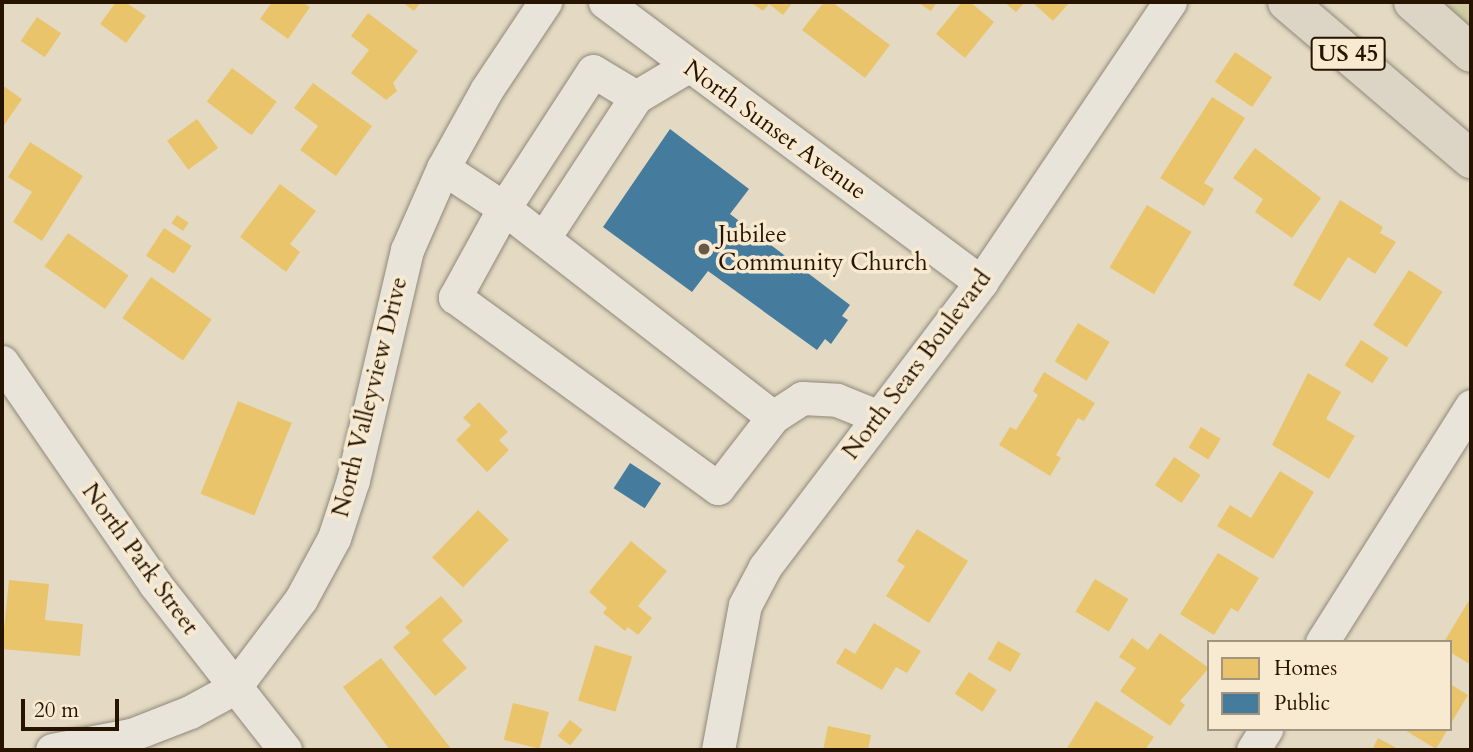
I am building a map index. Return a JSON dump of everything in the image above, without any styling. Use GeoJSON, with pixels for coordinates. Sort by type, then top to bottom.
{"type":"FeatureCollection","features":[{"type":"Feature","properties":{"kind":"main road","name":"US 45"},"geometry":{"type":"LineString","coordinates":[[1287,2],[1471,159]]}},
{"type":"Feature","properties":{"kind":"main road"},"geometry":{"type":"LineString","coordinates":[[1413,2],[1471,53]]}},
{"type":"Feature","properties":{"kind":"street","name":"North Valleyview Drive"},"geometry":{"type":"LineString","coordinates":[[52,750],[131,735],[190,712],[234,688],[301,599],[334,538],[353,480],[407,250],[443,168],[487,89],[545,2]]}},
{"type":"Feature","properties":{"kind":"street","name":"North Sunset Avenue"},"geometry":{"type":"LineString","coordinates":[[605,2],[981,282]]}},
{"type":"Feature","properties":{"kind":"street","name":"North Sears Boulevard"},"geometry":{"type":"LineString","coordinates":[[718,750],[745,605],[765,567],[981,282],[1170,2]]}},
{"type":"Feature","properties":{"kind":"street"},"geometry":{"type":"LineString","coordinates":[[545,236],[636,97],[688,66]]}},
{"type":"Feature","properties":{"kind":"street"},"geometry":{"type":"LineString","coordinates":[[636,97],[593,71],[504,208],[455,297],[718,488],[773,416],[802,398],[837,400],[879,416]]}},
{"type":"Feature","properties":{"kind":"street"},"geometry":{"type":"LineString","coordinates":[[443,168],[545,236],[773,416]]}},
{"type":"Feature","properties":{"kind":"street","name":"North Park Street"},"geometry":{"type":"LineString","coordinates":[[2,362],[155,584],[285,750]]}},
{"type":"Feature","properties":{"kind":"street"},"geometry":{"type":"LineString","coordinates":[[1323,640],[1471,406]]}},
{"type":"Feature","properties":{"kind":"street"},"geometry":{"type":"LineString","coordinates":[[1253,750],[1265,731]]}},
{"type":"Feature","properties":{"kind":"shaded area"},"geometry":{"type":"Polygon","coordinates":[[[1420,2],[1471,2],[1471,46],[1420,2]]]}},
{"type":"Feature","properties":{"kind":"building: Homes"},"geometry":{"type":"Polygon","coordinates":[[[116,2],[125,2],[146,16],[126,43],[100,24],[116,2]]]}},
{"type":"Feature","properties":{"kind":"building: Homes"},"geometry":{"type":"Polygon","coordinates":[[[272,2],[302,2],[310,7],[288,39],[260,19],[272,2]]]}},
{"type":"Feature","properties":{"kind":"building: Homes"},"geometry":{"type":"Polygon","coordinates":[[[402,2],[421,2],[414,11],[402,2]]]}},
{"type":"Feature","properties":{"kind":"building: Homes"},"geometry":{"type":"Polygon","coordinates":[[[750,2],[793,2],[783,15],[769,4],[763,11],[750,2]]]}},
{"type":"Feature","properties":{"kind":"building: Homes"},"geometry":{"type":"Polygon","coordinates":[[[824,2],[832,2],[890,45],[865,78],[802,30],[824,2]]]}},
{"type":"Feature","properties":{"kind":"building: Homes"},"geometry":{"type":"Polygon","coordinates":[[[917,2],[937,2],[931,11],[917,2]]]}},
{"type":"Feature","properties":{"kind":"building: Homes"},"geometry":{"type":"Polygon","coordinates":[[[962,2],[970,2],[994,22],[965,58],[936,34],[962,2]]]}},
{"type":"Feature","properties":{"kind":"building: Homes"},"geometry":{"type":"Polygon","coordinates":[[[1004,2],[1025,2],[1016,12],[1004,2]]]}},
{"type":"Feature","properties":{"kind":"building: Homes"},"geometry":{"type":"Polygon","coordinates":[[[1032,2],[1070,2],[1053,21],[1032,2]]]}},
{"type":"Feature","properties":{"kind":"building: Homes"},"geometry":{"type":"Polygon","coordinates":[[[368,13],[418,51],[393,83],[397,91],[386,100],[351,73],[369,50],[351,36],[368,13]]]}},
{"type":"Feature","properties":{"kind":"building: Homes"},"geometry":{"type":"Polygon","coordinates":[[[37,17],[61,33],[45,57],[21,41],[37,17]]]}},
{"type":"Feature","properties":{"kind":"building: Homes"},"geometry":{"type":"Polygon","coordinates":[[[1235,52],[1272,77],[1252,107],[1215,82],[1235,52]]]}},
{"type":"Feature","properties":{"kind":"building: Homes"},"geometry":{"type":"Polygon","coordinates":[[[232,68],[277,102],[251,135],[207,102],[232,68]]]}},
{"type":"Feature","properties":{"kind":"building: Homes"},"geometry":{"type":"Polygon","coordinates":[[[313,83],[372,126],[336,176],[300,150],[318,126],[294,108],[313,83]]]}},
{"type":"Feature","properties":{"kind":"building: Homes"},"geometry":{"type":"Polygon","coordinates":[[[2,85],[22,99],[2,128],[2,85]]]}},
{"type":"Feature","properties":{"kind":"building: Homes"},"geometry":{"type":"Polygon","coordinates":[[[1212,97],[1245,118],[1204,183],[1214,189],[1204,206],[1160,178],[1212,97]]]}},
{"type":"Feature","properties":{"kind":"building: Homes"},"geometry":{"type":"Polygon","coordinates":[[[197,119],[218,148],[188,170],[167,141],[197,119]]]}},
{"type":"Feature","properties":{"kind":"building: Homes"},"geometry":{"type":"Polygon","coordinates":[[[30,142],[83,176],[42,241],[13,222],[32,192],[8,177],[30,142]]]}},
{"type":"Feature","properties":{"kind":"building: Homes"},"geometry":{"type":"Polygon","coordinates":[[[1255,148],[1321,198],[1292,238],[1255,212],[1263,199],[1233,178],[1255,148]]]}},
{"type":"Feature","properties":{"kind":"building: Homes"},"geometry":{"type":"Polygon","coordinates":[[[280,184],[316,211],[290,244],[300,252],[286,272],[240,237],[280,184]]]}},
{"type":"Feature","properties":{"kind":"building: Homes"},"geometry":{"type":"Polygon","coordinates":[[[1340,200],[1383,227],[1380,233],[1396,242],[1375,274],[1348,257],[1320,301],[1293,285],[1340,200]]]}},
{"type":"Feature","properties":{"kind":"building: Homes"},"geometry":{"type":"Polygon","coordinates":[[[1147,205],[1192,232],[1154,294],[1109,268],[1147,205]]]}},
{"type":"Feature","properties":{"kind":"building: Homes"},"geometry":{"type":"Polygon","coordinates":[[[177,215],[189,223],[183,231],[171,223],[177,215]]]}},
{"type":"Feature","properties":{"kind":"building: Homes"},"geometry":{"type":"Polygon","coordinates":[[[164,228],[192,246],[174,274],[146,256],[164,228]]]}},
{"type":"Feature","properties":{"kind":"building: Homes"},"geometry":{"type":"Polygon","coordinates":[[[68,233],[129,275],[105,309],[44,267],[68,233]]]}},
{"type":"Feature","properties":{"kind":"building: Homes"},"geometry":{"type":"Polygon","coordinates":[[[1409,270],[1443,292],[1407,347],[1373,325],[1409,270]]]}},
{"type":"Feature","properties":{"kind":"building: Homes"},"geometry":{"type":"Polygon","coordinates":[[[151,277],[212,319],[183,360],[122,318],[151,277]]]}},
{"type":"Feature","properties":{"kind":"building: Homes"},"geometry":{"type":"Polygon","coordinates":[[[1078,323],[1110,342],[1087,381],[1055,362],[1078,323]]]}},
{"type":"Feature","properties":{"kind":"building: Homes"},"geometry":{"type":"Polygon","coordinates":[[[1361,340],[1389,358],[1372,383],[1345,365],[1361,340]]]}},
{"type":"Feature","properties":{"kind":"building: Homes"},"geometry":{"type":"Polygon","coordinates":[[[1044,372],[1095,403],[1084,421],[1078,418],[1056,455],[1061,458],[1050,476],[999,445],[1010,427],[1016,430],[1038,395],[1033,391],[1044,372]]]}},
{"type":"Feature","properties":{"kind":"building: Homes"},"geometry":{"type":"Polygon","coordinates":[[[1308,373],[1341,392],[1326,419],[1355,436],[1329,479],[1272,445],[1308,373]]]}},
{"type":"Feature","properties":{"kind":"building: Homes"},"geometry":{"type":"Polygon","coordinates":[[[238,401],[292,423],[254,515],[201,494],[238,401]]]}},
{"type":"Feature","properties":{"kind":"building: Homes"},"geometry":{"type":"Polygon","coordinates":[[[479,402],[508,432],[499,440],[509,450],[487,472],[456,440],[471,425],[463,418],[479,402]]]}},
{"type":"Feature","properties":{"kind":"building: Homes"},"geometry":{"type":"Polygon","coordinates":[[[1201,427],[1221,439],[1208,459],[1189,448],[1201,427]]]}},
{"type":"Feature","properties":{"kind":"building: Homes"},"geometry":{"type":"Polygon","coordinates":[[[1174,457],[1201,475],[1182,503],[1155,485],[1174,457]]]}},
{"type":"Feature","properties":{"kind":"building: Homes"},"geometry":{"type":"Polygon","coordinates":[[[1280,471],[1314,492],[1273,559],[1217,526],[1230,505],[1251,518],[1280,471]]]}},
{"type":"Feature","properties":{"kind":"building: Homes"},"geometry":{"type":"Polygon","coordinates":[[[478,510],[509,540],[463,587],[432,557],[478,510]]]}},
{"type":"Feature","properties":{"kind":"building: Homes"},"geometry":{"type":"Polygon","coordinates":[[[917,529],[968,561],[929,623],[886,596],[905,566],[897,561],[917,529]]]}},
{"type":"Feature","properties":{"kind":"building: Homes"},"geometry":{"type":"Polygon","coordinates":[[[631,541],[667,571],[638,606],[652,618],[638,635],[628,627],[625,631],[603,613],[607,608],[589,592],[631,541]]]}},
{"type":"Feature","properties":{"kind":"building: Homes"},"geometry":{"type":"Polygon","coordinates":[[[1218,553],[1259,578],[1238,612],[1231,608],[1214,635],[1180,614],[1218,553]]]}},
{"type":"Feature","properties":{"kind":"building: Homes"},"geometry":{"type":"Polygon","coordinates":[[[1095,579],[1128,599],[1109,632],[1075,612],[1095,579]]]}},
{"type":"Feature","properties":{"kind":"building: Homes"},"geometry":{"type":"Polygon","coordinates":[[[9,580],[49,584],[45,620],[83,624],[80,656],[2,649],[9,580]]]}},
{"type":"Feature","properties":{"kind":"building: Homes"},"geometry":{"type":"Polygon","coordinates":[[[441,596],[463,621],[442,640],[467,668],[435,696],[393,647],[410,633],[405,627],[441,596]]]}},
{"type":"Feature","properties":{"kind":"building: Homes"},"geometry":{"type":"Polygon","coordinates":[[[1471,597],[1471,665],[1452,653],[1452,640],[1445,640],[1471,597]]]}},
{"type":"Feature","properties":{"kind":"building: Homes"},"geometry":{"type":"Polygon","coordinates":[[[874,623],[921,651],[907,673],[896,667],[882,690],[836,663],[845,648],[855,654],[874,623]]]}},
{"type":"Feature","properties":{"kind":"building: Homes"},"geometry":{"type":"Polygon","coordinates":[[[1160,633],[1207,667],[1207,670],[1180,701],[1185,705],[1170,726],[1120,691],[1136,668],[1119,657],[1132,638],[1148,650],[1160,633]]]}},
{"type":"Feature","properties":{"kind":"building: Homes"},"geometry":{"type":"Polygon","coordinates":[[[998,641],[1021,654],[1011,672],[988,659],[998,641]]]}},
{"type":"Feature","properties":{"kind":"building: Homes"},"geometry":{"type":"Polygon","coordinates":[[[595,645],[632,656],[615,712],[578,700],[595,645]]]}},
{"type":"Feature","properties":{"kind":"building: Homes"},"geometry":{"type":"Polygon","coordinates":[[[381,658],[452,750],[390,750],[343,687],[381,658]]]}},
{"type":"Feature","properties":{"kind":"building: Homes"},"geometry":{"type":"Polygon","coordinates":[[[969,672],[997,690],[983,712],[955,694],[969,672]]]}},
{"type":"Feature","properties":{"kind":"building: Homes"},"geometry":{"type":"Polygon","coordinates":[[[1452,685],[1468,695],[1452,722],[1452,685]]]}},
{"type":"Feature","properties":{"kind":"building: Homes"},"geometry":{"type":"Polygon","coordinates":[[[1096,701],[1154,737],[1145,750],[1066,750],[1096,701]]]}},
{"type":"Feature","properties":{"kind":"building: Homes"},"geometry":{"type":"Polygon","coordinates":[[[513,703],[549,712],[540,749],[504,740],[513,703]]]}},
{"type":"Feature","properties":{"kind":"building: Homes"},"geometry":{"type":"Polygon","coordinates":[[[570,720],[583,730],[570,746],[558,736],[570,720]]]}},
{"type":"Feature","properties":{"kind":"building: Homes"},"geometry":{"type":"Polygon","coordinates":[[[828,726],[871,735],[868,750],[823,750],[828,726]]]}},
{"type":"Feature","properties":{"kind":"building: Homes"},"geometry":{"type":"Polygon","coordinates":[[[1406,731],[1447,731],[1436,749],[1406,731]]]}},
{"type":"Feature","properties":{"kind":"building: Homes"},"geometry":{"type":"Polygon","coordinates":[[[1378,738],[1400,750],[1372,750],[1378,738]]]}},
{"type":"Feature","properties":{"kind":"building: Public","name":"Jubilee Community Church"},"geometry":{"type":"Polygon","coordinates":[[[670,129],[749,189],[730,214],[850,305],[842,316],[848,320],[831,344],[825,339],[817,350],[708,271],[692,292],[603,227],[670,129]]]}},
{"type":"Feature","properties":{"kind":"building: Public"},"geometry":{"type":"Polygon","coordinates":[[[630,463],[661,483],[645,508],[614,488],[630,463]]]}},
{"type":"Feature","properties":{"kind":"place","name":"Jubilee Community Church"},"geometry":{"type":"Point","coordinates":[704,249]}}]}
